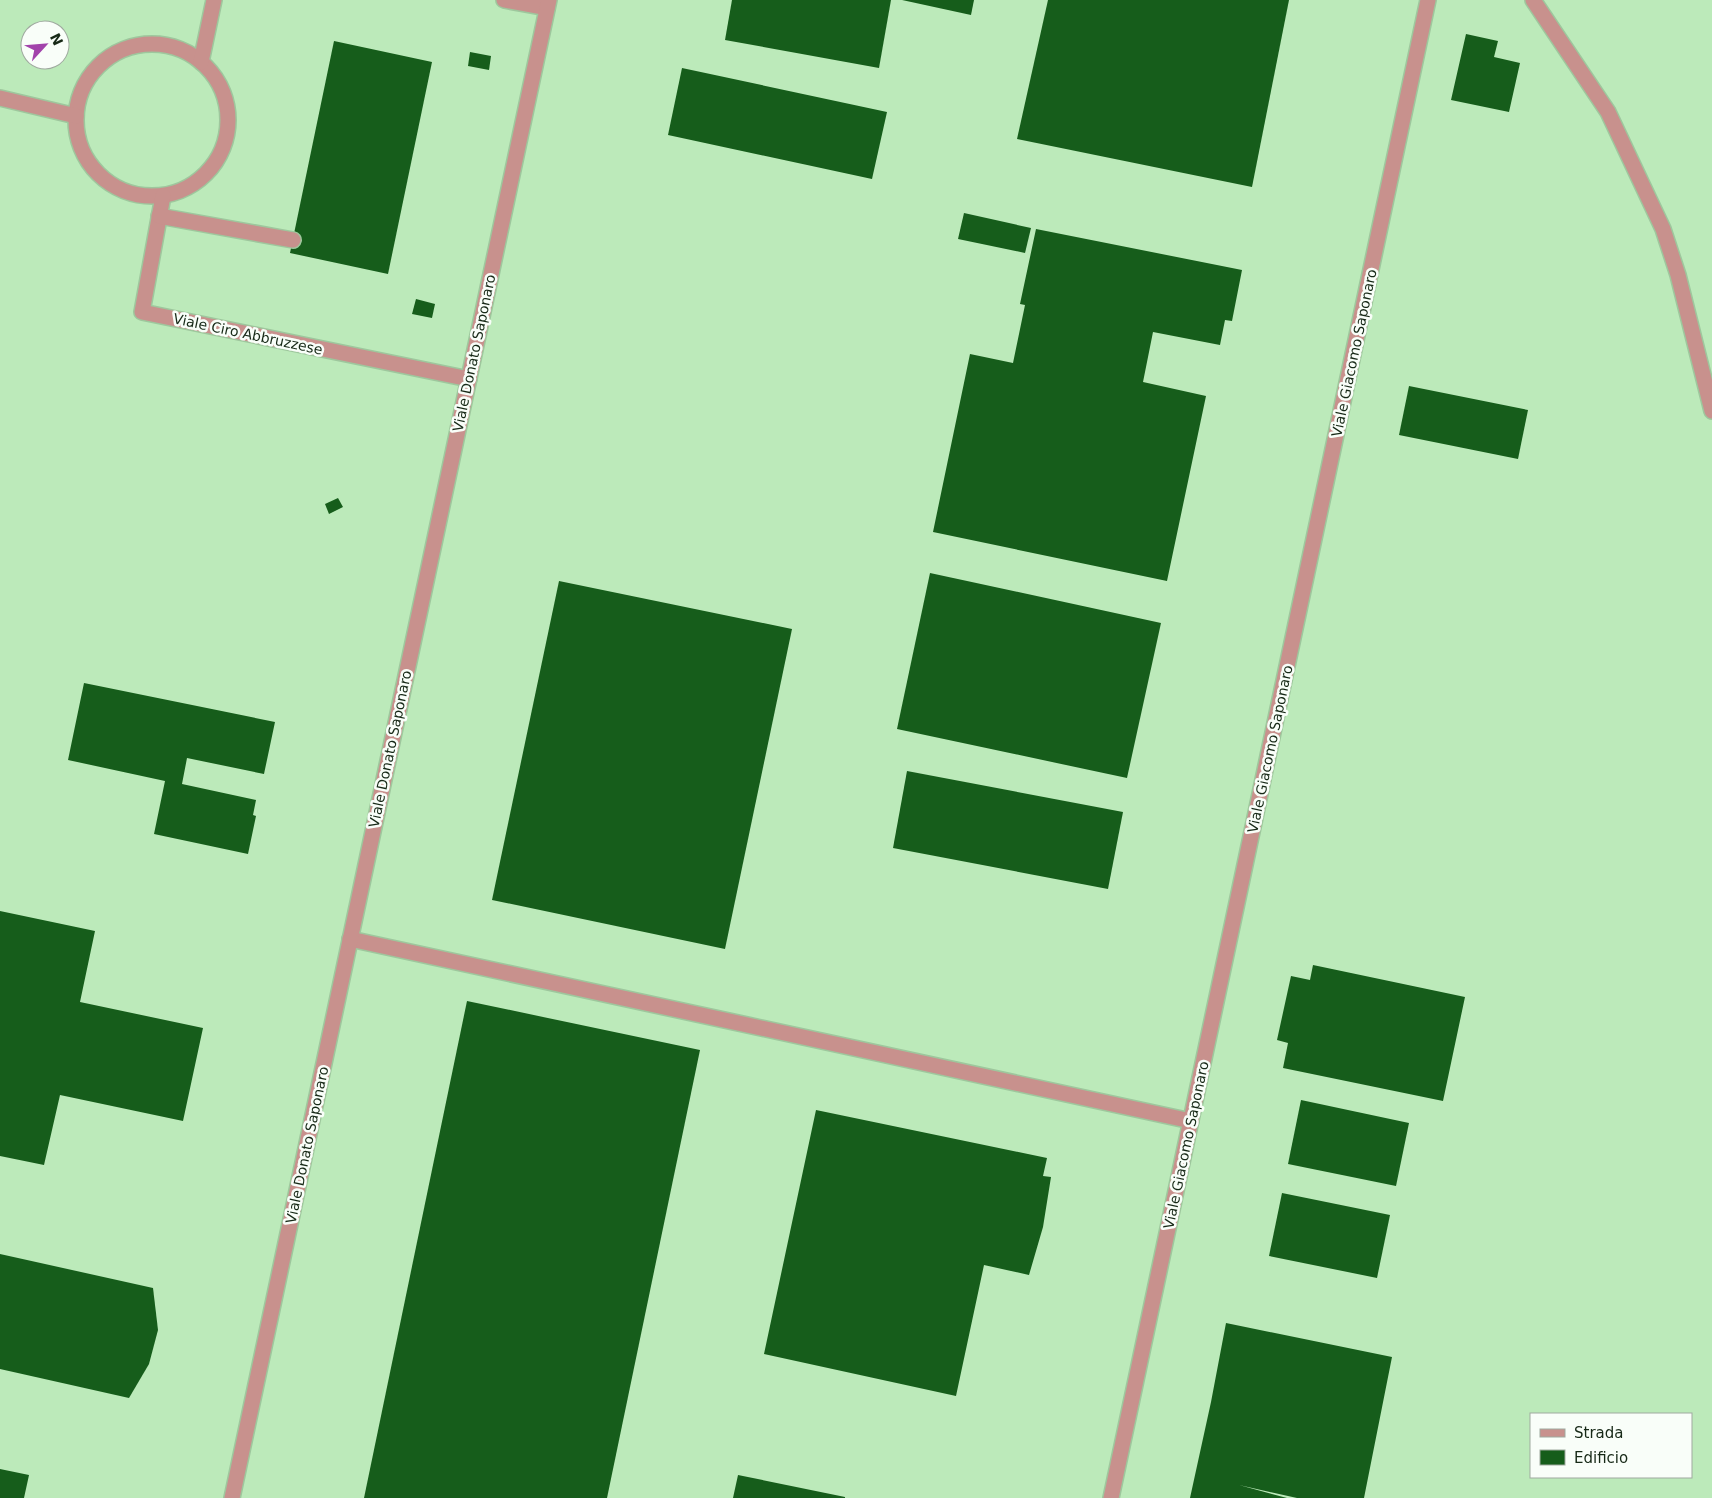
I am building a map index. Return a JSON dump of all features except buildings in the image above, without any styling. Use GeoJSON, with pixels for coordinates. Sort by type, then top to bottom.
{"type":"FeatureCollection","features":[{"type":"Feature","properties":{"kind":"street"},"geometry":{"type":"LineString","coordinates":[[201,62],[214,0]]}},
{"type":"Feature","properties":{"kind":"street"},"geometry":{"type":"LineString","coordinates":[[504,0],[548,4]]}},
{"type":"Feature","properties":{"kind":"street","name":"Viale Giacomo Saponaro"},"geometry":{"type":"LineString","coordinates":[[1111,1498],[1428,0]]}},
{"type":"Feature","properties":{"kind":"street"},"geometry":{"type":"LineString","coordinates":[[1533,0],[1608,112],[1663,229],[1678,275],[1712,411]]}},
{"type":"Feature","properties":{"kind":"street","name":"Viale Donato Saponaro"},"geometry":{"type":"LineString","coordinates":[[232,1498],[548,4]]}},
{"type":"Feature","properties":{"kind":"street"},"geometry":{"type":"LineString","coordinates":[[156,44],[180,49],[201,62],[217,81],[227,104],[228,129],[221,153],[207,174],[187,188],[163,196],[140,196],[119,189],[100,177],[86,159],[78,138],[76,116],[81,92],[93,72],[111,56],[133,46],[156,44]]}},
{"type":"Feature","properties":{"kind":"street"},"geometry":{"type":"LineString","coordinates":[[0,98],[76,116]]}},
{"type":"Feature","properties":{"kind":"street","name":"Viale Ciro Abbruzzese"},"geometry":{"type":"LineString","coordinates":[[163,196],[142,312],[469,379]]}},
{"type":"Feature","properties":{"kind":"street"},"geometry":{"type":"LineString","coordinates":[[159,216],[293,240]]}},
{"type":"Feature","properties":{"kind":"street"},"geometry":{"type":"LineString","coordinates":[[350,939],[1190,1121]]}}]}
